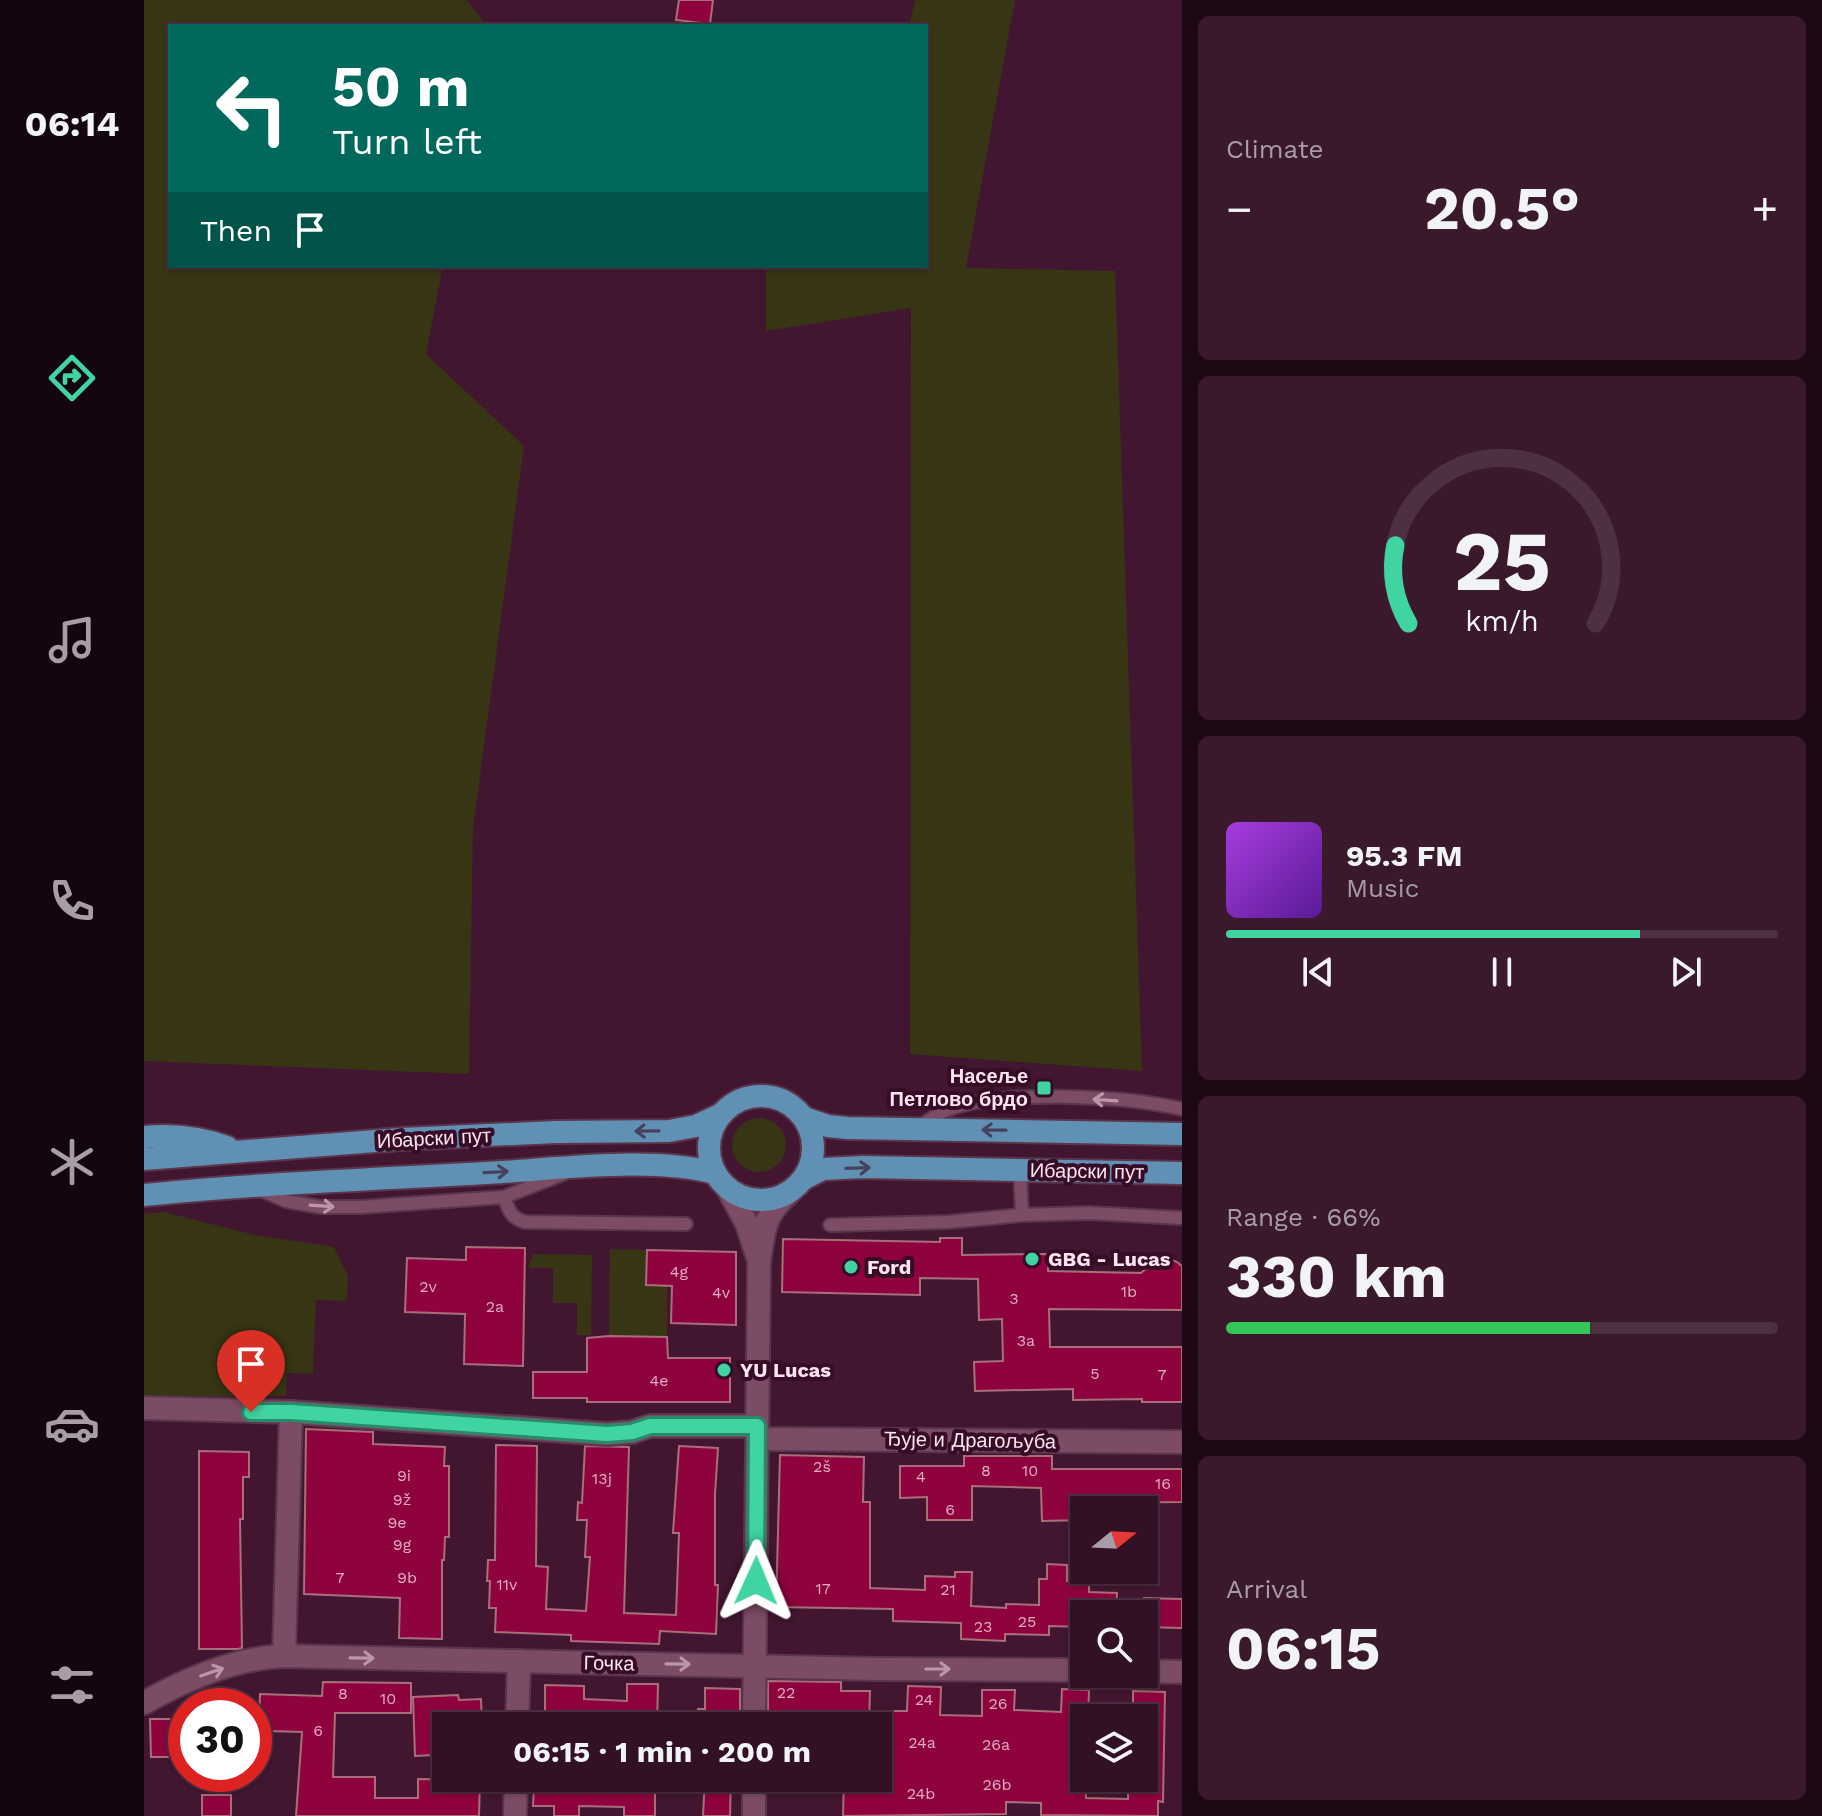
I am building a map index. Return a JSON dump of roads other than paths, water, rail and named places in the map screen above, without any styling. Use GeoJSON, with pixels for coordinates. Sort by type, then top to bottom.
{"type":"FeatureCollection","features":[{"type":"Feature","properties":{"kind":"main road"},"geometry":{"type":"LineString","coordinates":[[757,1096],[783,1101],[804,1118],[813,1149],[809,1170],[796,1186],[765,1200],[752,1200],[722,1181],[709,1148],[715,1124],[732,1105],[757,1096]]}},
{"type":"Feature","properties":{"kind":"main road","name":"Ибарски пут"},"geometry":{"type":"LineString","coordinates":[[144,1159],[432,1137],[669,1131],[696,1126],[722,1114]]}},
{"type":"Feature","properties":{"kind":"main road","name":"Ибарски пут"},"geometry":{"type":"LineString","coordinates":[[804,1118],[847,1128],[1182,1134]]}},
{"type":"Feature","properties":{"kind":"main road"},"geometry":{"type":"LineString","coordinates":[[144,1137],[168,1135],[203,1139],[236,1150]]}},
{"type":"Feature","properties":{"kind":"main road","name":"Ибарски пут"},"geometry":{"type":"LineString","coordinates":[[144,1195],[247,1185],[576,1167],[681,1165],[722,1181]]}},
{"type":"Feature","properties":{"kind":"main road","name":"Ибарски пут"},"geometry":{"type":"LineString","coordinates":[[796,1186],[823,1169],[863,1167],[1182,1173]]}},
{"type":"Feature","properties":{"kind":"street"},"geometry":{"type":"LineString","coordinates":[[722,1181],[747,1224],[759,1263]]}},
{"type":"Feature","properties":{"kind":"street"},"geometry":{"type":"LineString","coordinates":[[754,1712],[759,1263],[767,1217],[775,1204],[796,1186]]}},
{"type":"Feature","properties":{"kind":"street","name":"Ђује и Драгољуба"},"geometry":{"type":"LineString","coordinates":[[144,1408],[291,1412],[607,1434],[632,1432],[650,1426],[758,1432],[1182,1442]]}},
{"type":"Feature","properties":{"kind":"street"},"geometry":{"type":"LineString","coordinates":[[284,1656],[291,1412]]}},
{"type":"Feature","properties":{"kind":"street","name":"Гочка"},"geometry":{"type":"LineString","coordinates":[[144,1703],[176,1686],[237,1664],[284,1656],[1070,1670]]}},
{"type":"Feature","properties":{"kind":"street"},"geometry":{"type":"LineString","coordinates":[[517,1712],[519,1661]]}},
{"type":"Feature","properties":{"kind":"street"},"geometry":{"type":"LineString","coordinates":[[1158,1671],[1182,1672]]}},
{"type":"Feature","properties":{"kind":"street"},"geometry":{"type":"LineString","coordinates":[[515,1816],[516,1792]]}},
{"type":"Feature","properties":{"kind":"street"},"geometry":{"type":"LineString","coordinates":[[754,1792],[754,1816]]}},
{"type":"Feature","properties":{"kind":"lane"},"geometry":{"type":"LineString","coordinates":[[915,1129],[945,1111],[997,1099],[1071,1098],[1160,1104],[1182,1109]]}},
{"type":"Feature","properties":{"kind":"lane"},"geometry":{"type":"LineString","coordinates":[[247,1185],[286,1201],[320,1207],[361,1207],[504,1197],[576,1167]]}},
{"type":"Feature","properties":{"kind":"lane"},"geometry":{"type":"LineString","coordinates":[[1020,1169],[1022,1215]]}},
{"type":"Feature","properties":{"kind":"lane"},"geometry":{"type":"LineString","coordinates":[[504,1197],[509,1212],[515,1219],[525,1222],[686,1224]]}},
{"type":"Feature","properties":{"kind":"lane"},"geometry":{"type":"LineString","coordinates":[[830,1225],[948,1222],[1089,1213],[1182,1218]]}},
{"type":"Feature","properties":{"kind":"place","name":"Насеље Петлово брдо"},"geometry":{"type":"Point","coordinates":[1044,1088]}},
{"type":"Feature","properties":{"kind":"place","name":"GBG - Lucas"},"geometry":{"type":"Point","coordinates":[1032,1259]}},
{"type":"Feature","properties":{"kind":"place","name":"Ford"},"geometry":{"type":"Point","coordinates":[851,1267]}},
{"type":"Feature","properties":{"kind":"place","name":"YU Lucas"},"geometry":{"type":"Point","coordinates":[724,1370]}}]}
